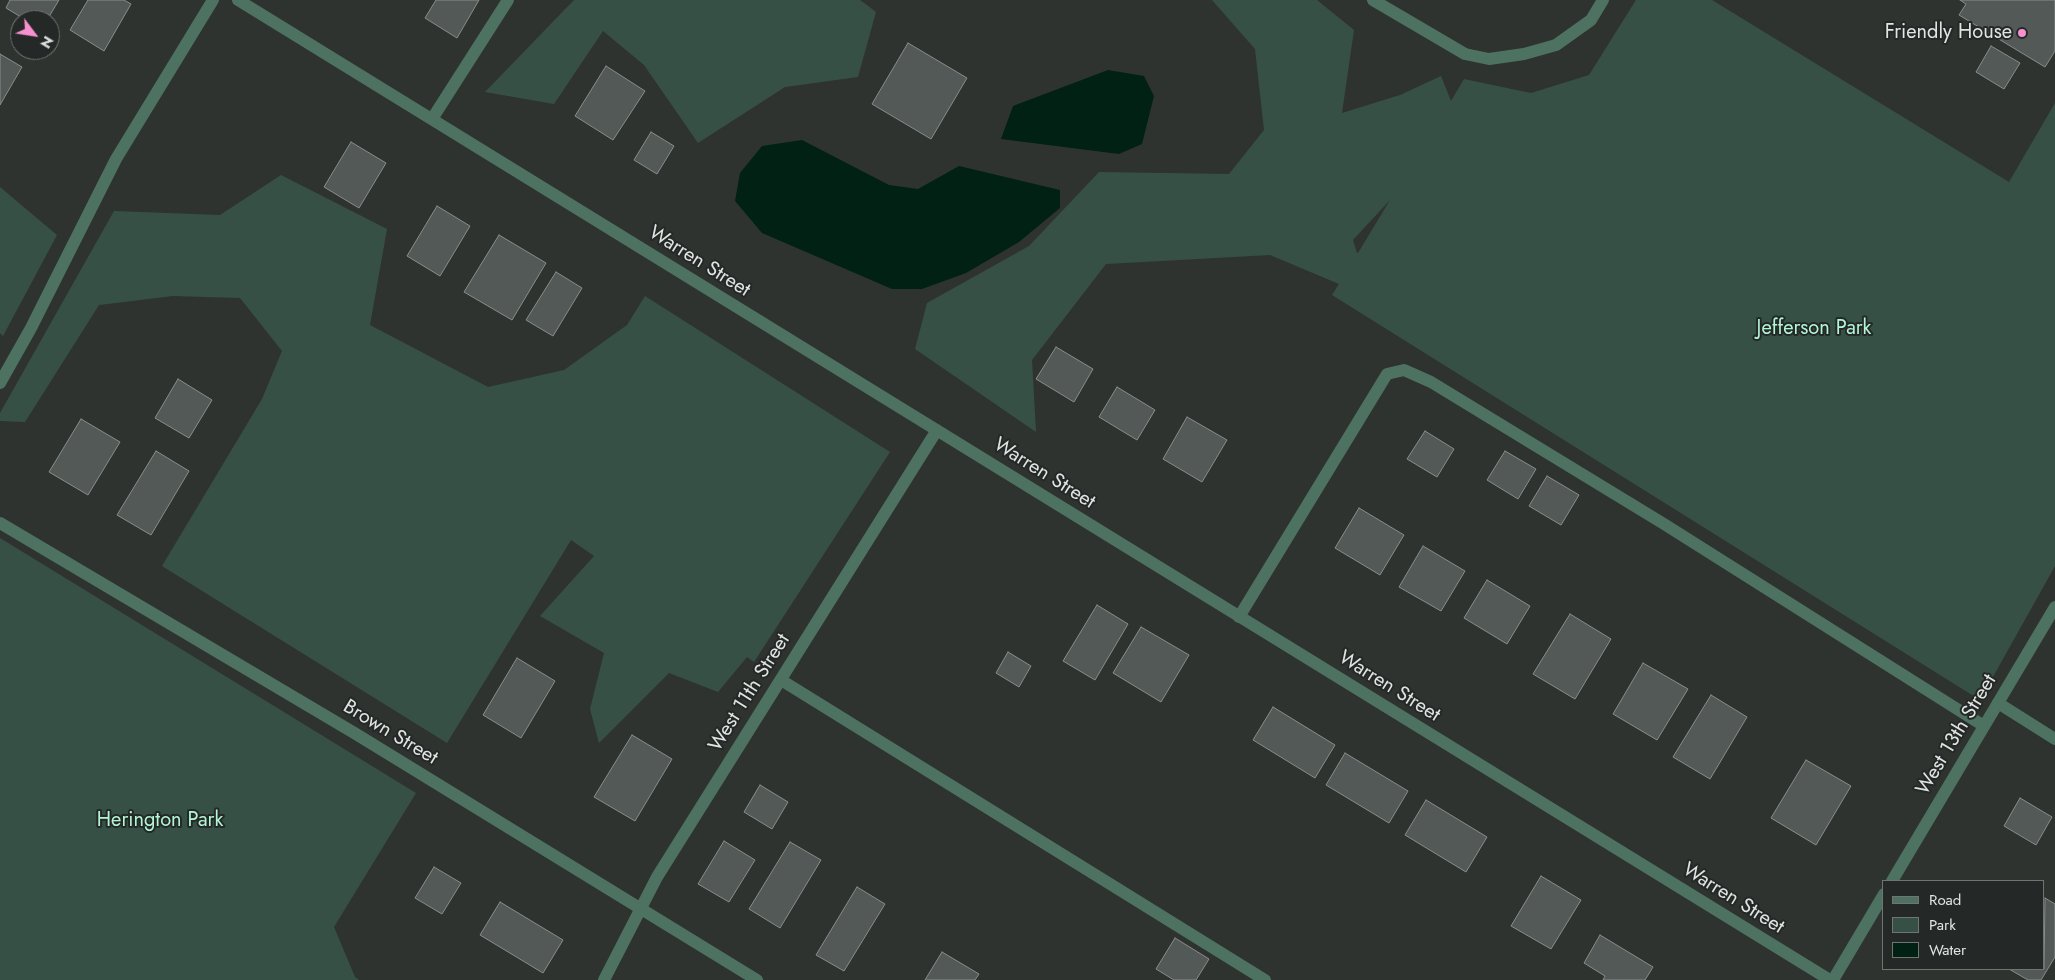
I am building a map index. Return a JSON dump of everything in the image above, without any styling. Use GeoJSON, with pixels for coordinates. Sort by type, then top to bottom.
{"type":"FeatureCollection","features":[{"type":"Feature","properties":{"kind":"street"},"geometry":{"type":"LineString","coordinates":[[0,383],[31,328],[116,159],[213,0]]}},
{"type":"Feature","properties":{"kind":"street","name":"Warren Street"},"geometry":{"type":"LineString","coordinates":[[238,0],[1831,980]]}},
{"type":"Feature","properties":{"kind":"street"},"geometry":{"type":"LineString","coordinates":[[432,119],[508,0]]}},
{"type":"Feature","properties":{"kind":"street"},"geometry":{"type":"LineString","coordinates":[[1373,0],[1465,54],[1489,59],[1524,54],[1556,45],[1591,20],[1603,0]]}},
{"type":"Feature","properties":{"kind":"street"},"geometry":{"type":"LineString","coordinates":[[1239,616],[1387,374],[1404,370],[1431,382],[1664,524],[1984,726]]}},
{"type":"Feature","properties":{"kind":"street","name":"West 11th Street"},"geometry":{"type":"LineString","coordinates":[[604,980],[657,877],[937,430]]}},
{"type":"Feature","properties":{"kind":"street","name":"Brown Street"},"geometry":{"type":"LineString","coordinates":[[0,523],[356,734],[757,980]]}},
{"type":"Feature","properties":{"kind":"street","name":"West 13th Street"},"geometry":{"type":"LineString","coordinates":[[1893,880],[2055,607]]}},
{"type":"Feature","properties":{"kind":"street"},"geometry":{"type":"LineString","coordinates":[[781,680],[1264,980]]}},
{"type":"Feature","properties":{"kind":"street"},"geometry":{"type":"LineString","coordinates":[[1998,703],[2055,739]]}},
{"type":"Feature","properties":{"kind":"street"},"geometry":{"type":"LineString","coordinates":[[1831,980],[1882,897]]}},
{"type":"Feature","properties":{"kind":"green space"},"geometry":{"type":"Polygon","coordinates":[[[574,0],[860,0],[876,12],[858,77],[785,87],[698,143],[644,65],[603,31],[554,104],[485,92],[574,0]]]}},
{"type":"Feature","properties":{"kind":"green space","name":"Jefferson Park"},"geometry":{"type":"Polygon","coordinates":[[[1212,0],[1317,0],[1354,30],[1342,113],[1400,95],[1441,76],[1451,101],[1464,79],[1531,93],[1589,75],[1636,0],[1712,0],[2009,182],[2055,103],[2055,566],[1980,700],[1332,295],[1339,284],[1270,255],[1106,264],[1032,360],[1036,432],[915,349],[927,303],[1029,246],[1099,172],[1229,174],[1264,130],[1255,49],[1212,0]],[[1390,200],[1353,240],[1358,253],[1390,200]]]}},
{"type":"Feature","properties":{"kind":"green space"},"geometry":{"type":"Polygon","coordinates":[[[281,175],[387,229],[370,325],[488,387],[564,370],[627,325],[645,296],[890,452],[754,662],[747,657],[718,692],[669,673],[599,743],[590,709],[604,653],[540,616],[594,556],[571,540],[447,743],[162,566],[262,399],[282,351],[240,298],[173,296],[99,305],[25,422],[0,421],[0,413],[114,211],[220,215],[281,175]]]}},
{"type":"Feature","properties":{"kind":"green space"},"geometry":{"type":"Polygon","coordinates":[[[0,187],[57,235],[3,336],[0,333],[0,187]]]}},
{"type":"Feature","properties":{"kind":"green space","name":"Herington Park"},"geometry":{"type":"Polygon","coordinates":[[[0,538],[416,793],[334,927],[355,977],[359,980],[0,980],[0,538]]]}},
{"type":"Feature","properties":{"kind":"water"},"geometry":{"type":"Polygon","coordinates":[[[1108,70],[1144,76],[1154,96],[1142,144],[1119,154],[1001,139],[1013,106],[1108,70]]]}},
{"type":"Feature","properties":{"kind":"water"},"geometry":{"type":"Polygon","coordinates":[[[802,140],[889,185],[918,189],[959,166],[1060,190],[1060,208],[1019,242],[966,273],[922,289],[892,289],[762,233],[735,201],[740,173],[762,146],[802,140]]]}},
{"type":"Feature","properties":{"kind":"building"},"geometry":{"type":"Polygon","coordinates":[[[10,0],[59,0],[53,10],[10,10],[6,8],[10,0]]]}},
{"type":"Feature","properties":{"kind":"building"},"geometry":{"type":"Polygon","coordinates":[[[88,0],[124,0],[131,4],[104,51],[70,30],[88,0]]]}},
{"type":"Feature","properties":{"kind":"building"},"geometry":{"type":"Polygon","coordinates":[[[436,0],[479,0],[457,38],[425,18],[436,0]]]}},
{"type":"Feature","properties":{"kind":"building","name":"Friendly House"},"geometry":{"type":"Polygon","coordinates":[[[1960,0],[2055,0],[2055,51],[2045,67],[1959,15],[1966,4],[1960,0]]]}},
{"type":"Feature","properties":{"kind":"building"},"geometry":{"type":"Polygon","coordinates":[[[908,43],[967,78],[931,139],[872,104],[908,43]]]}},
{"type":"Feature","properties":{"kind":"building"},"geometry":{"type":"Polygon","coordinates":[[[1991,46],[2020,63],[2004,89],[1976,72],[1991,46]]]}},
{"type":"Feature","properties":{"kind":"building"},"geometry":{"type":"Polygon","coordinates":[[[0,54],[22,67],[0,105],[0,54]]]}},
{"type":"Feature","properties":{"kind":"building"},"geometry":{"type":"Polygon","coordinates":[[[606,66],[645,91],[613,140],[575,116],[606,66]]]}},
{"type":"Feature","properties":{"kind":"building"},"geometry":{"type":"Polygon","coordinates":[[[651,132],[674,146],[657,174],[634,160],[651,132]]]}},
{"type":"Feature","properties":{"kind":"building"},"geometry":{"type":"Polygon","coordinates":[[[351,142],[386,163],[359,208],[324,187],[351,142]]]}},
{"type":"Feature","properties":{"kind":"building"},"geometry":{"type":"Polygon","coordinates":[[[437,206],[470,226],[440,276],[407,256],[437,206]]]}},
{"type":"Feature","properties":{"kind":"building"},"geometry":{"type":"Polygon","coordinates":[[[499,235],[546,263],[512,320],[464,292],[499,235]]]}},
{"type":"Feature","properties":{"kind":"building"},"geometry":{"type":"Polygon","coordinates":[[[556,272],[582,288],[553,336],[526,320],[556,272]]]}},
{"type":"Feature","properties":{"kind":"building"},"geometry":{"type":"Polygon","coordinates":[[[1056,347],[1093,369],[1074,402],[1036,379],[1056,347]]]}},
{"type":"Feature","properties":{"kind":"building"},"geometry":{"type":"Polygon","coordinates":[[[178,379],[212,400],[189,438],[155,418],[178,379]]]}},
{"type":"Feature","properties":{"kind":"building"},"geometry":{"type":"Polygon","coordinates":[[[1117,387],[1155,410],[1137,440],[1099,417],[1117,387]]]}},
{"type":"Feature","properties":{"kind":"building"},"geometry":{"type":"Polygon","coordinates":[[[1187,417],[1227,440],[1202,482],[1163,459],[1187,417]]]}},
{"type":"Feature","properties":{"kind":"building"},"geometry":{"type":"Polygon","coordinates":[[[81,419],[120,442],[88,495],[49,472],[81,419]]]}},
{"type":"Feature","properties":{"kind":"building"},"geometry":{"type":"Polygon","coordinates":[[[1425,431],[1454,449],[1437,477],[1407,459],[1425,431]]]}},
{"type":"Feature","properties":{"kind":"building"},"geometry":{"type":"Polygon","coordinates":[[[156,451],[189,471],[151,535],[117,515],[156,451]]]}},
{"type":"Feature","properties":{"kind":"building"},"geometry":{"type":"Polygon","coordinates":[[[1505,451],[1536,469],[1518,499],[1487,480],[1505,451]]]}},
{"type":"Feature","properties":{"kind":"building"},"geometry":{"type":"Polygon","coordinates":[[[1547,476],[1579,495],[1561,525],[1529,506],[1547,476]]]}},
{"type":"Feature","properties":{"kind":"building"},"geometry":{"type":"Polygon","coordinates":[[[1359,508],[1404,535],[1380,575],[1335,548],[1359,508]]]}},
{"type":"Feature","properties":{"kind":"building"},"geometry":{"type":"Polygon","coordinates":[[[1423,546],[1465,571],[1441,611],[1399,587],[1423,546]]]}},
{"type":"Feature","properties":{"kind":"building"},"geometry":{"type":"Polygon","coordinates":[[[1487,580],[1530,606],[1507,644],[1464,618],[1487,580]]]}},
{"type":"Feature","properties":{"kind":"building"},"geometry":{"type":"Polygon","coordinates":[[[1097,605],[1128,624],[1095,680],[1063,661],[1097,605]]]}},
{"type":"Feature","properties":{"kind":"building"},"geometry":{"type":"Polygon","coordinates":[[[1570,614],[1611,639],[1575,699],[1533,674],[1570,614]]]}},
{"type":"Feature","properties":{"kind":"building"},"geometry":{"type":"Polygon","coordinates":[[[1141,627],[1189,655],[1161,702],[1113,673],[1141,627]]]}},
{"type":"Feature","properties":{"kind":"building"},"geometry":{"type":"Polygon","coordinates":[[[1008,652],[1031,666],[1019,687],[996,673],[1008,652]]]}},
{"type":"Feature","properties":{"kind":"building"},"geometry":{"type":"Polygon","coordinates":[[[517,658],[555,681],[521,738],[483,715],[517,658]]]}},
{"type":"Feature","properties":{"kind":"building"},"geometry":{"type":"Polygon","coordinates":[[[1643,663],[1688,689],[1657,740],[1613,714],[1643,663]]]}},
{"type":"Feature","properties":{"kind":"building"},"geometry":{"type":"Polygon","coordinates":[[[1711,695],[1747,717],[1710,779],[1673,757],[1711,695]]]}},
{"type":"Feature","properties":{"kind":"building"},"geometry":{"type":"Polygon","coordinates":[[[1273,707],[1335,745],[1315,778],[1253,740],[1273,707]]]}},
{"type":"Feature","properties":{"kind":"building"},"geometry":{"type":"Polygon","coordinates":[[[632,735],[672,759],[635,821],[594,797],[632,735]]]}},
{"type":"Feature","properties":{"kind":"building"},"geometry":{"type":"Polygon","coordinates":[[[1345,753],[1408,791],[1389,823],[1326,785],[1345,753]]]}},
{"type":"Feature","properties":{"kind":"building"},"geometry":{"type":"Polygon","coordinates":[[[1806,760],[1851,786],[1816,845],[1771,818],[1806,760]]]}},
{"type":"Feature","properties":{"kind":"building"},"geometry":{"type":"Polygon","coordinates":[[[760,785],[788,802],[772,829],[744,812],[760,785]]]}},
{"type":"Feature","properties":{"kind":"building"},"geometry":{"type":"Polygon","coordinates":[[[2020,798],[2052,817],[2036,845],[2004,826],[2020,798]]]}},
{"type":"Feature","properties":{"kind":"building"},"geometry":{"type":"Polygon","coordinates":[[[1426,800],[1487,837],[1466,872],[1405,835],[1426,800]]]}},
{"type":"Feature","properties":{"kind":"building"},"geometry":{"type":"Polygon","coordinates":[[[724,841],[755,860],[729,902],[698,884],[724,841]]]}},
{"type":"Feature","properties":{"kind":"building"},"geometry":{"type":"Polygon","coordinates":[[[790,842],[821,860],[780,928],[749,909],[790,842]]]}},
{"type":"Feature","properties":{"kind":"building"},"geometry":{"type":"Polygon","coordinates":[[[434,867],[461,883],[442,914],[415,898],[434,867]]]}},
{"type":"Feature","properties":{"kind":"building"},"geometry":{"type":"Polygon","coordinates":[[[1541,876],[1581,900],[1551,949],[1511,926],[1541,876]]]}},
{"type":"Feature","properties":{"kind":"building"},"geometry":{"type":"Polygon","coordinates":[[[857,887],[885,904],[844,971],[816,955],[857,887]]]}},
{"type":"Feature","properties":{"kind":"building"},"geometry":{"type":"Polygon","coordinates":[[[2045,898],[2055,904],[2055,957],[2041,980],[2028,980],[2011,970],[2045,970],[2045,898]]]}},
{"type":"Feature","properties":{"kind":"building"},"geometry":{"type":"Polygon","coordinates":[[[500,902],[563,940],[543,973],[480,935],[500,902]]]}},
{"type":"Feature","properties":{"kind":"building"},"geometry":{"type":"Polygon","coordinates":[[[1600,935],[1653,967],[1645,980],[1603,980],[1605,976],[1584,963],[1600,935]]]}},
{"type":"Feature","properties":{"kind":"building"},"geometry":{"type":"Polygon","coordinates":[[[1175,938],[1209,959],[1196,980],[1174,980],[1156,969],[1175,938]]]}},
{"type":"Feature","properties":{"kind":"building"},"geometry":{"type":"Polygon","coordinates":[[[942,952],[979,974],[975,980],[925,980],[942,952]]]}},
{"type":"Feature","properties":{"kind":"place","name":"Friendly House"},"geometry":{"type":"Point","coordinates":[2022,33]}}]}
